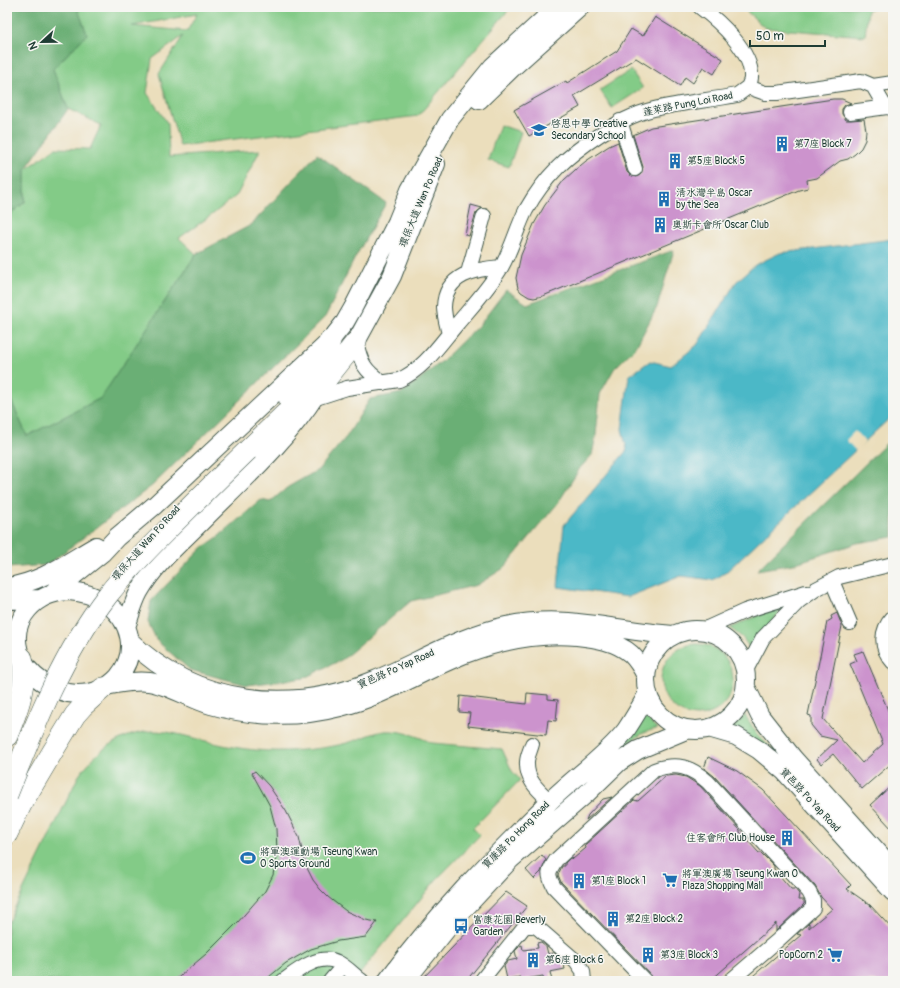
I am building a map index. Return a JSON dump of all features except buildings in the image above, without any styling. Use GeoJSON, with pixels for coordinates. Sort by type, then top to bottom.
{"type":"FeatureCollection","features":[{"type":"Feature","properties":{"kind":"highway","name":"環保大道 Wan Po Road"},"geometry":{"type":"LineString","coordinates":[[7,795],[26,748],[57,681],[90,622],[107,596],[130,568],[245,448],[276,413],[313,370],[330,341]]}},
{"type":"Feature","properties":{"kind":"highway","name":"環保大道 Wan Po Road"},"geometry":{"type":"LineString","coordinates":[[7,777],[47,688],[72,639],[114,577],[144,542],[245,448],[285,414],[319,391],[356,342]]}},
{"type":"Feature","properties":{"kind":"highway"},"geometry":{"type":"LineString","coordinates":[[7,736],[16,714],[22,692],[24,677],[20,655]]}},
{"type":"Feature","properties":{"kind":"highway"},"geometry":{"type":"LineString","coordinates":[[7,834],[49,758],[76,715],[83,706],[107,686]]}},
{"type":"Feature","properties":{"kind":"main road","name":"環保大道 Wan Po Road"},"geometry":{"type":"LineString","coordinates":[[46,596],[102,553],[330,341],[345,322],[353,308],[397,222],[410,190],[450,119],[493,66],[557,7]]}},
{"type":"Feature","properties":{"kind":"main road","name":"環保大道 Wan Po Road"},"geometry":{"type":"LineString","coordinates":[[356,342],[381,299],[392,276],[437,161],[458,125],[484,95],[580,7]]}},
{"type":"Feature","properties":{"kind":"main road","name":"環保大道 Wan Po Road"},"geometry":{"type":"LineString","coordinates":[[128,634],[138,593],[154,570],[277,446],[319,391]]}},
{"type":"Feature","properties":{"kind":"main road"},"geometry":{"type":"LineString","coordinates":[[7,587],[41,577],[63,566],[96,546],[118,537]]}},
{"type":"Feature","properties":{"kind":"main road"},"geometry":{"type":"LineString","coordinates":[[7,600],[46,596],[61,592],[78,592],[94,597],[111,607],[117,614],[128,634],[130,656],[127,664],[117,678],[107,686],[95,691],[77,694],[55,688],[42,682],[36,677],[7,637]]}},
{"type":"Feature","properties":{"kind":"main road"},"geometry":{"type":"LineString","coordinates":[[20,655],[17,634],[21,620],[28,609],[46,596]]}},
{"type":"Feature","properties":{"kind":"main road","name":"寶邑路 Po Yap Road"},"geometry":{"type":"LineString","coordinates":[[128,634],[143,654],[179,677],[200,686],[219,692],[248,698],[287,700],[309,698],[346,691],[376,680],[469,637],[520,623],[550,621],[579,622],[648,633],[673,635],[688,631],[703,630],[718,634],[730,642],[740,655],[746,679],[760,716],[792,758],[893,869]]}},
{"type":"Feature","properties":{"kind":"main road","name":"寶邑路 Po Yap Road"},"geometry":{"type":"LineString","coordinates":[[107,686],[127,682],[149,682],[164,686],[211,705],[244,712],[269,714],[309,713],[332,710],[368,699],[451,660],[493,644],[523,638],[552,635],[586,637],[614,644],[631,654],[638,662],[646,676]]}},
{"type":"Feature","properties":{"kind":"main road","name":"寶邑路 Po Yap Road"},"geometry":{"type":"LineString","coordinates":[[673,635],[663,642],[654,652],[649,663],[646,676],[648,693],[653,706],[662,717],[673,725],[686,730],[694,731],[712,729],[721,725],[736,712],[741,704],[746,679]]}},
{"type":"Feature","properties":{"kind":"main road","name":"寶康路 Po Hong Road"},"geometry":{"type":"LineString","coordinates":[[387,981],[447,907],[473,878],[550,801],[608,749],[625,731],[648,693]]}},
{"type":"Feature","properties":{"kind":"main road","name":"寶邑路 Po Yap Road"},"geometry":{"type":"LineString","coordinates":[[712,729],[736,736],[759,750],[784,771],[893,892]]}},
{"type":"Feature","properties":{"kind":"main road","name":"寶康路 Po Hong Road"},"geometry":{"type":"LineString","coordinates":[[405,981],[454,920],[505,866],[586,794],[619,762],[638,750],[686,730]]}},
{"type":"Feature","properties":{"kind":"street"},"geometry":{"type":"LineString","coordinates":[[700,7],[710,14],[741,48],[747,59],[751,78],[748,87],[755,90],[765,93],[777,93],[861,81],[874,86],[893,83]]}},
{"type":"Feature","properties":{"kind":"street"},"geometry":{"type":"LineString","coordinates":[[874,86],[882,102],[890,108]]}},
{"type":"Feature","properties":{"kind":"street","name":"蓬萊路 Pung Loi Road"},"geometry":{"type":"LineString","coordinates":[[319,391],[399,380],[412,373],[423,363],[473,305],[502,267],[520,224],[535,196],[555,170],[579,148],[620,121],[653,110],[737,95],[748,87]]}},
{"type":"Feature","properties":{"kind":"street"},"geometry":{"type":"LineString","coordinates":[[850,112],[890,108]]}},
{"type":"Feature","properties":{"kind":"street"},"geometry":{"type":"LineString","coordinates":[[620,121],[635,169]]}},
{"type":"Feature","properties":{"kind":"street"},"geometry":{"type":"LineString","coordinates":[[468,273],[484,216]]}},
{"type":"Feature","properties":{"kind":"street"},"geometry":{"type":"LineString","coordinates":[[448,334],[444,308],[445,299],[449,288],[462,276],[468,273],[483,269],[502,267]]}},
{"type":"Feature","properties":{"kind":"street"},"geometry":{"type":"LineString","coordinates":[[356,342],[361,359],[367,371],[383,383]]}},
{"type":"Feature","properties":{"kind":"street"},"geometry":{"type":"LineString","coordinates":[[746,679],[763,638],[798,601],[839,577],[893,564]]}},
{"type":"Feature","properties":{"kind":"street"},"geometry":{"type":"LineString","coordinates":[[832,581],[850,623]]}},
{"type":"Feature","properties":{"kind":"street"},"geometry":{"type":"LineString","coordinates":[[703,630],[745,611],[816,590]]}},
{"type":"Feature","properties":{"kind":"street"},"geometry":{"type":"LineString","coordinates":[[893,617],[886,626],[883,636],[884,647],[888,657],[893,662]]}},
{"type":"Feature","properties":{"kind":"street"},"geometry":{"type":"LineString","coordinates":[[532,744],[527,761],[529,774],[534,786],[550,801]]}},
{"type":"Feature","properties":{"kind":"street"},"geometry":{"type":"LineString","coordinates":[[645,981],[548,878],[549,870],[556,860],[654,770],[665,766],[687,768],[703,777],[809,892],[813,900],[812,908],[778,940],[730,981]]}},
{"type":"Feature","properties":{"kind":"street"},"geometry":{"type":"LineString","coordinates":[[481,981],[524,927],[532,925],[538,928],[576,961],[583,971],[584,981]]}},
{"type":"Feature","properties":{"kind":"street"},"geometry":{"type":"LineString","coordinates":[[724,981],[724,975],[766,937],[778,940]]}},
{"type":"Feature","properties":{"kind":"street"},"geometry":{"type":"LineString","coordinates":[[283,981],[304,967],[321,960],[335,961],[360,979]]}},
{"type":"Feature","properties":{"kind":"street"},"geometry":{"type":"LineString","coordinates":[[330,981],[343,966]]}},
{"type":"Feature","properties":{"kind":"green space"},"geometry":{"type":"Polygon","coordinates":[[[7,7],[77,7],[87,34],[53,69],[68,109],[25,170],[25,202],[7,217],[7,7]]]}},
{"type":"Feature","properties":{"kind":"green space"},"geometry":{"type":"Polygon","coordinates":[[[77,7],[511,7],[418,116],[180,146],[159,74],[183,36],[152,59],[147,93],[168,124],[169,157],[260,150],[237,195],[179,238],[196,254],[101,398],[27,436],[7,391],[7,217],[25,202],[25,170],[55,148],[90,149],[101,125],[68,109],[53,69],[87,34],[77,7]],[[197,14],[132,26],[187,31],[197,14]]]}},
{"type":"Feature","properties":{"kind":"green space"},"geometry":{"type":"Polygon","coordinates":[[[742,7],[877,7],[868,10],[865,36],[765,28],[742,7]]]}},
{"type":"Feature","properties":{"kind":"green space"},"geometry":{"type":"Polygon","coordinates":[[[631,70],[643,88],[612,108],[600,90],[631,70]]]}},
{"type":"Feature","properties":{"kind":"green space"},"geometry":{"type":"Polygon","coordinates":[[[500,125],[521,132],[509,167],[488,160],[500,125]]]}},
{"type":"Feature","properties":{"kind":"green space"},"geometry":{"type":"Polygon","coordinates":[[[317,154],[386,203],[356,256],[325,317],[153,485],[47,565],[7,568],[7,391],[27,436],[101,398],[196,254],[251,225],[317,154]]]}},
{"type":"Feature","properties":{"kind":"green space"},"geometry":{"type":"Polygon","coordinates":[[[674,250],[657,307],[636,347],[614,369],[600,394],[596,435],[592,455],[580,468],[558,503],[504,568],[477,585],[411,601],[343,659],[304,678],[247,685],[190,670],[157,641],[148,622],[151,601],[202,548],[218,537],[261,500],[270,502],[288,487],[318,470],[347,436],[370,399],[402,393],[441,362],[480,324],[506,290],[527,304],[674,250]]]}},
{"type":"Feature","properties":{"kind":"green space"},"geometry":{"type":"Polygon","coordinates":[[[893,437],[893,537],[857,543],[793,564],[757,570],[893,437]]]}},
{"type":"Feature","properties":{"kind":"green space"},"geometry":{"type":"Polygon","coordinates":[[[788,602],[750,649],[743,638],[730,628],[788,602]]]}},
{"type":"Feature","properties":{"kind":"green space"},"geometry":{"type":"Polygon","coordinates":[[[697,644],[717,650],[727,660],[733,680],[727,700],[717,710],[697,716],[677,710],[667,700],[661,680],[667,660],[677,650],[697,644]]]}},
{"type":"Feature","properties":{"kind":"green space"},"geometry":{"type":"Polygon","coordinates":[[[644,714],[658,729],[642,734],[618,751],[644,714]]]}},
{"type":"Feature","properties":{"kind":"green space"},"geometry":{"type":"Polygon","coordinates":[[[745,715],[757,734],[777,755],[733,728],[745,715]]]}},
{"type":"Feature","properties":{"kind":"green space","name":"將軍澳運動場 Tseung Kwan O Sports Ground"},"geometry":{"type":"Polygon","coordinates":[[[152,731],[173,733],[236,748],[287,751],[347,743],[371,734],[385,731],[397,731],[432,743],[502,749],[512,771],[520,780],[473,828],[480,835],[435,881],[354,981],[7,981],[7,924],[78,777],[85,767],[101,751],[110,745],[129,736],[152,731]]]}},
{"type":"Feature","properties":{"kind":"water"},"geometry":{"type":"Polygon","coordinates":[[[893,239],[893,415],[725,573],[713,580],[681,576],[628,597],[558,587],[564,525],[627,450],[622,429],[629,376],[650,361],[671,366],[697,345],[736,282],[755,265],[780,253],[893,239]]]}},
{"type":"Feature","properties":{"kind":"pier"},"geometry":{"type":"Polygon","coordinates":[[[855,431],[865,442],[856,451],[846,440],[855,431]]]}},
{"type":"Feature","properties":{"kind":"place","name":"啓思中學 Creative Secondary School"},"geometry":{"type":"Point","coordinates":[539,130]}},
{"type":"Feature","properties":{"kind":"place","name":"第7座 Block 7"},"geometry":{"type":"Point","coordinates":[782,144]}},
{"type":"Feature","properties":{"kind":"place","name":"第5座 Block 5"},"geometry":{"type":"Point","coordinates":[675,161]}},
{"type":"Feature","properties":{"kind":"place","name":"清水灣半島 Oscar by the Sea"},"geometry":{"type":"Point","coordinates":[664,199]}},
{"type":"Feature","properties":{"kind":"place","name":"奧斯卡會所 Oscar Club"},"geometry":{"type":"Point","coordinates":[660,225]}},
{"type":"Feature","properties":{"kind":"place","name":"住客會所 Club House"},"geometry":{"type":"Point","coordinates":[787,838]}},
{"type":"Feature","properties":{"kind":"place","name":"將軍澳運動場 Tseung Kwan O Sports Ground"},"geometry":{"type":"Point","coordinates":[248,858]}},
{"type":"Feature","properties":{"kind":"place","name":"將軍澳廣場 Tseung Kwan O Plaza Shopping Mall"},"geometry":{"type":"Point","coordinates":[670,880]}},
{"type":"Feature","properties":{"kind":"place","name":"第1座 Block 1"},"geometry":{"type":"Point","coordinates":[579,881]}},
{"type":"Feature","properties":{"kind":"place","name":"第2座 Block 2"},"geometry":{"type":"Point","coordinates":[613,919]}},
{"type":"Feature","properties":{"kind":"place","name":"富康花園 Beverly Garden"},"geometry":{"type":"Point","coordinates":[461,926]}},
{"type":"Feature","properties":{"kind":"place","name":"第3座 Block 3"},"geometry":{"type":"Point","coordinates":[648,955]}},
{"type":"Feature","properties":{"kind":"place","name":"PopCorn 2"},"geometry":{"type":"Point","coordinates":[835,955]}},
{"type":"Feature","properties":{"kind":"place","name":"第6座 Block 6"},"geometry":{"type":"Point","coordinates":[533,960]}}]}
